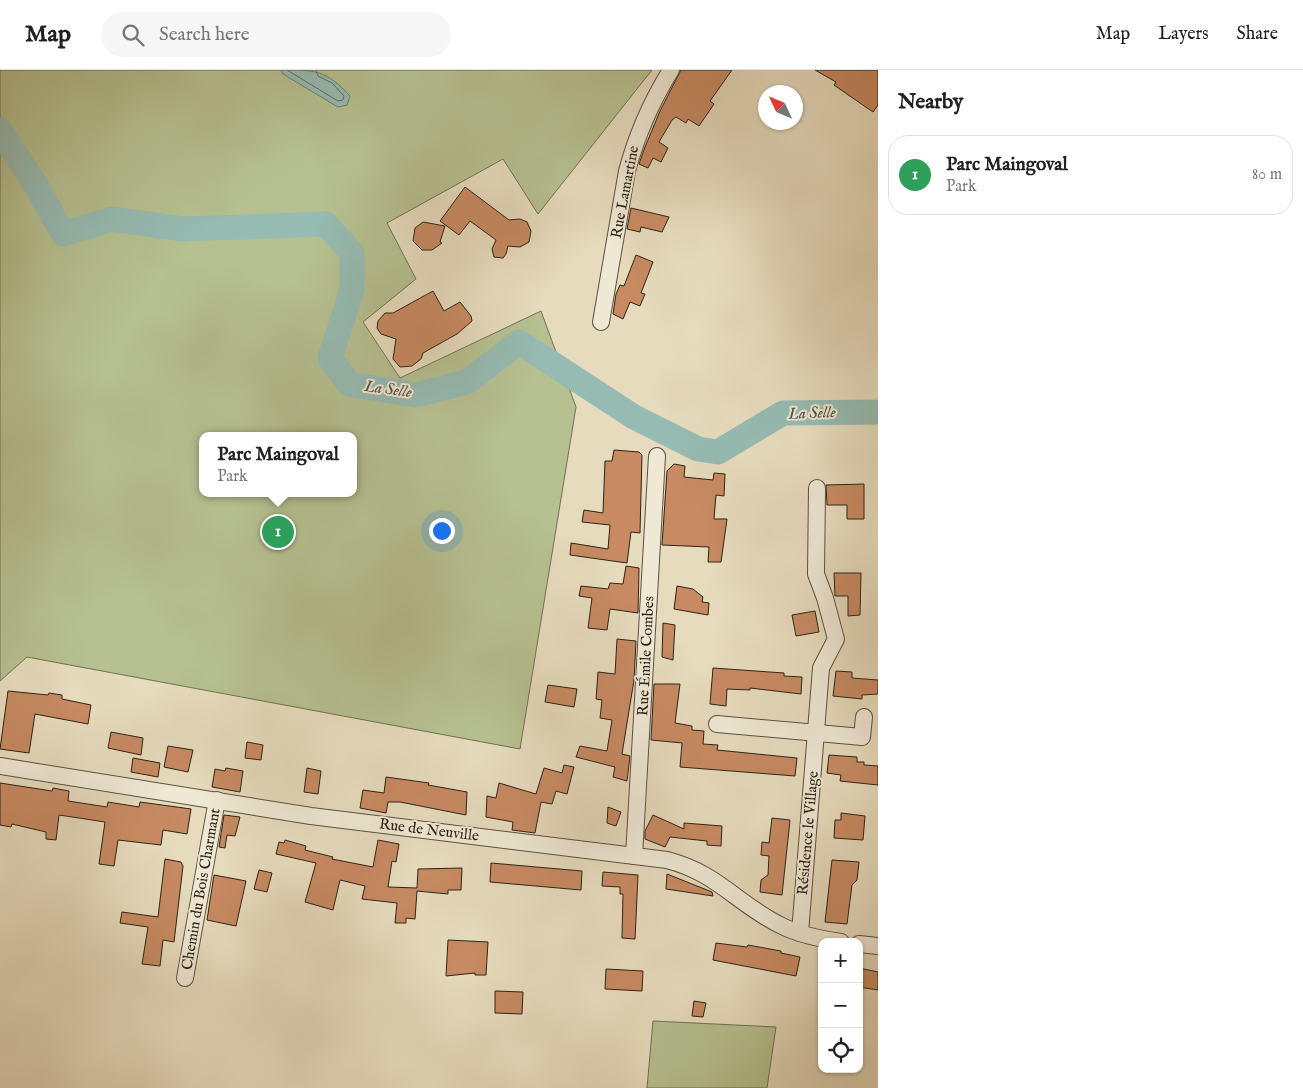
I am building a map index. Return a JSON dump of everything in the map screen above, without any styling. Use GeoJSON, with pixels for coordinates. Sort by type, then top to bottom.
{"type":"FeatureCollection","features":[{"type":"Feature","properties":{"kind":"street","name":"Rue Lamartine"},"geometry":{"type":"LineString","coordinates":[[601,322],[627,171],[646,115],[672,70]]}},
{"type":"Feature","properties":{"kind":"street","name":"Rue Émile Combes"},"geometry":{"type":"LineString","coordinates":[[634,856],[657,456]]}},
{"type":"Feature","properties":{"kind":"street","name":"Résidence le Village"},"geometry":{"type":"LineString","coordinates":[[800,933],[821,668],[836,639],[826,598],[816,574],[817,488]]}},
{"type":"Feature","properties":{"kind":"street"},"geometry":{"type":"LineString","coordinates":[[716,724],[862,737],[864,717]]}},
{"type":"Feature","properties":{"kind":"street","name":"Rue de Neuville"},"geometry":{"type":"LineString","coordinates":[[0,766],[311,816],[667,860],[705,873],[773,921],[800,933],[823,938]]}},
{"type":"Feature","properties":{"kind":"street","name":"Chemin du Bois Charmant"},"geometry":{"type":"LineString","coordinates":[[185,978],[217,800]]}},
{"type":"Feature","properties":{"kind":"street"},"geometry":{"type":"LineString","coordinates":[[863,944],[878,946]]}},
{"type":"Feature","properties":{"kind":"green space"},"geometry":{"type":"Polygon","coordinates":[[[0,70],[652,70],[538,214],[503,159],[387,223],[416,279],[363,322],[400,378],[541,311],[576,407],[520,749],[27,657],[0,681],[0,70]]]}},
{"type":"Feature","properties":{"kind":"green space"},"geometry":{"type":"Polygon","coordinates":[[[653,1021],[776,1027],[767,1088],[647,1088],[653,1021]]]}},
{"type":"Feature","properties":{"kind":"water"},"geometry":{"type":"Polygon","coordinates":[[[281,70],[312,71],[327,76],[342,87],[350,96],[347,105],[338,107],[283,74],[281,70]]]}},
{"type":"Feature","properties":{"kind":"building"},"geometry":{"type":"Polygon","coordinates":[[[681,70],[732,70],[710,101],[714,104],[699,126],[688,119],[686,123],[676,117],[672,120],[659,142],[668,148],[661,162],[653,158],[648,168],[639,164],[660,111],[681,70]]]}},
{"type":"Feature","properties":{"kind":"building"},"geometry":{"type":"Polygon","coordinates":[[[815,70],[878,70],[878,105],[873,112],[834,85],[836,82],[815,70]]]}},
{"type":"Feature","properties":{"kind":"building"},"geometry":{"type":"Polygon","coordinates":[[[465,187],[509,220],[520,219],[527,222],[531,231],[529,242],[520,247],[508,246],[503,258],[494,257],[492,249],[496,240],[470,221],[459,235],[440,221],[465,187]]]}},
{"type":"Feature","properties":{"kind":"building"},"geometry":{"type":"Polygon","coordinates":[[[631,208],[669,217],[662,232],[641,227],[640,232],[627,229],[631,208]]]}},
{"type":"Feature","properties":{"kind":"building"},"geometry":{"type":"Polygon","coordinates":[[[423,222],[445,226],[440,242],[442,243],[432,250],[422,250],[413,241],[415,228],[423,222]]]}},
{"type":"Feature","properties":{"kind":"building"},"geometry":{"type":"Polygon","coordinates":[[[636,255],[653,262],[641,293],[645,294],[640,306],[630,302],[623,319],[613,314],[616,294],[620,285],[624,286],[636,255]]]}},
{"type":"Feature","properties":{"kind":"building"},"geometry":{"type":"Polygon","coordinates":[[[433,291],[444,311],[460,302],[471,316],[472,321],[457,334],[423,353],[421,359],[412,366],[400,367],[393,359],[396,339],[381,334],[377,328],[378,321],[385,313],[393,313],[433,291]]]}},
{"type":"Feature","properties":{"kind":"building"},"geometry":{"type":"Polygon","coordinates":[[[614,450],[639,452],[642,455],[640,533],[631,532],[627,563],[570,555],[571,543],[608,549],[610,525],[582,522],[584,510],[603,513],[605,461],[612,461],[614,450]]]}},
{"type":"Feature","properties":{"kind":"building"},"geometry":{"type":"Polygon","coordinates":[[[674,464],[685,466],[684,477],[713,480],[714,473],[725,474],[724,496],[716,495],[714,519],[727,519],[721,562],[708,562],[709,547],[662,545],[667,471],[674,464]]]}},
{"type":"Feature","properties":{"kind":"building"},"geometry":{"type":"Polygon","coordinates":[[[864,484],[864,519],[847,519],[847,505],[827,505],[826,485],[864,484]]]}},
{"type":"Feature","properties":{"kind":"building"},"geometry":{"type":"Polygon","coordinates":[[[626,566],[639,568],[638,613],[610,609],[607,630],[588,628],[592,598],[579,596],[581,586],[608,589],[610,583],[623,584],[626,566]]]}},
{"type":"Feature","properties":{"kind":"building"},"geometry":{"type":"Polygon","coordinates":[[[834,573],[861,573],[860,615],[848,616],[848,596],[835,596],[834,573]]]}},
{"type":"Feature","properties":{"kind":"building"},"geometry":{"type":"Polygon","coordinates":[[[677,586],[693,589],[703,597],[702,602],[709,603],[708,615],[674,609],[677,586]]]}},
{"type":"Feature","properties":{"kind":"building"},"geometry":{"type":"Polygon","coordinates":[[[815,611],[819,632],[796,636],[792,615],[815,611]]]}},
{"type":"Feature","properties":{"kind":"building"},"geometry":{"type":"Polygon","coordinates":[[[663,623],[675,625],[673,660],[662,657],[663,623]]]}},
{"type":"Feature","properties":{"kind":"building"},"geometry":{"type":"Polygon","coordinates":[[[617,639],[636,641],[634,680],[622,754],[630,756],[627,781],[613,777],[615,767],[576,757],[580,746],[607,751],[612,720],[600,718],[602,700],[596,699],[598,672],[615,674],[617,639]]]}},
{"type":"Feature","properties":{"kind":"building"},"geometry":{"type":"Polygon","coordinates":[[[713,668],[784,673],[784,676],[802,677],[801,694],[750,688],[750,690],[727,689],[726,706],[710,704],[713,668]]]}},
{"type":"Feature","properties":{"kind":"building"},"geometry":{"type":"Polygon","coordinates":[[[836,671],[852,672],[852,678],[878,680],[878,694],[862,695],[862,699],[833,696],[836,671]]]}},
{"type":"Feature","properties":{"kind":"building"},"geometry":{"type":"Polygon","coordinates":[[[654,684],[680,684],[675,723],[692,726],[692,730],[704,731],[703,744],[718,745],[717,750],[797,758],[795,776],[680,767],[682,743],[651,740],[654,684]]]}},
{"type":"Feature","properties":{"kind":"building"},"geometry":{"type":"Polygon","coordinates":[[[548,685],[577,689],[574,707],[545,702],[548,685]]]}},
{"type":"Feature","properties":{"kind":"building"},"geometry":{"type":"Polygon","coordinates":[[[8,691],[62,695],[62,699],[91,705],[88,724],[35,714],[29,753],[0,749],[8,691]]]}},
{"type":"Feature","properties":{"kind":"building"},"geometry":{"type":"Polygon","coordinates":[[[111,732],[143,738],[141,755],[108,748],[111,732]]]}},
{"type":"Feature","properties":{"kind":"building"},"geometry":{"type":"Polygon","coordinates":[[[247,742],[263,745],[261,760],[245,758],[247,742]]]}},
{"type":"Feature","properties":{"kind":"building"},"geometry":{"type":"Polygon","coordinates":[[[168,746],[193,750],[188,772],[164,767],[168,746]]]}},
{"type":"Feature","properties":{"kind":"building"},"geometry":{"type":"Polygon","coordinates":[[[829,755],[857,757],[857,762],[864,762],[864,765],[878,766],[878,785],[840,781],[841,775],[827,773],[829,755]]]}},
{"type":"Feature","properties":{"kind":"building"},"geometry":{"type":"Polygon","coordinates":[[[133,758],[160,763],[158,777],[131,772],[133,758]]]}},
{"type":"Feature","properties":{"kind":"building"},"geometry":{"type":"Polygon","coordinates":[[[564,765],[574,767],[567,794],[556,791],[552,804],[541,802],[535,833],[512,830],[513,822],[486,817],[487,796],[496,798],[499,783],[536,794],[544,768],[562,773],[564,765]]]}},
{"type":"Feature","properties":{"kind":"building"},"geometry":{"type":"Polygon","coordinates":[[[226,768],[243,771],[240,792],[212,787],[215,769],[225,771],[226,768]]]}},
{"type":"Feature","properties":{"kind":"building"},"geometry":{"type":"Polygon","coordinates":[[[307,768],[321,771],[318,794],[304,792],[307,768]]]}},
{"type":"Feature","properties":{"kind":"building"},"geometry":{"type":"Polygon","coordinates":[[[386,777],[429,783],[428,785],[467,792],[466,815],[400,802],[388,802],[386,813],[360,808],[363,790],[384,793],[386,777]]]}},
{"type":"Feature","properties":{"kind":"building"},"geometry":{"type":"Polygon","coordinates":[[[0,783],[52,791],[53,788],[69,791],[68,801],[107,807],[108,802],[139,807],[140,802],[191,809],[187,834],[163,830],[161,845],[118,840],[114,866],[99,864],[105,822],[59,815],[56,840],[46,839],[46,832],[12,824],[11,827],[0,825],[0,783]]]}},
{"type":"Feature","properties":{"kind":"building"},"geometry":{"type":"Polygon","coordinates":[[[608,807],[621,812],[616,826],[607,823],[608,807]]]}},
{"type":"Feature","properties":{"kind":"building"},"geometry":{"type":"Polygon","coordinates":[[[841,813],[865,816],[863,840],[834,838],[835,820],[841,820],[841,813]]]}},
{"type":"Feature","properties":{"kind":"building"},"geometry":{"type":"Polygon","coordinates":[[[224,815],[240,817],[235,836],[227,835],[225,848],[219,847],[224,815]]]}},
{"type":"Feature","properties":{"kind":"building"},"geometry":{"type":"Polygon","coordinates":[[[653,815],[684,829],[684,823],[722,826],[721,846],[707,845],[707,841],[670,837],[665,847],[645,839],[645,831],[653,815]]]}},
{"type":"Feature","properties":{"kind":"building"},"geometry":{"type":"Polygon","coordinates":[[[772,818],[790,820],[782,895],[760,892],[761,880],[768,875],[769,856],[761,855],[762,842],[769,843],[772,818]]]}},
{"type":"Feature","properties":{"kind":"building"},"geometry":{"type":"Polygon","coordinates":[[[285,840],[306,846],[305,850],[333,857],[332,859],[373,867],[378,840],[399,844],[396,862],[392,861],[388,887],[417,888],[418,869],[462,868],[461,890],[448,890],[448,894],[417,891],[415,919],[406,918],[406,923],[395,923],[397,903],[362,899],[365,886],[340,880],[333,910],[305,902],[316,863],[276,854],[279,842],[284,843],[285,840]]]}},
{"type":"Feature","properties":{"kind":"building"},"geometry":{"type":"Polygon","coordinates":[[[165,859],[181,862],[183,866],[174,942],[163,940],[160,966],[142,964],[148,927],[120,923],[122,912],[158,917],[165,859]]]}},
{"type":"Feature","properties":{"kind":"building"},"geometry":{"type":"Polygon","coordinates":[[[832,860],[859,862],[857,880],[852,885],[847,924],[825,922],[832,860]]]}},
{"type":"Feature","properties":{"kind":"building"},"geometry":{"type":"Polygon","coordinates":[[[491,863],[582,871],[581,890],[490,882],[491,863]]]}},
{"type":"Feature","properties":{"kind":"building"},"geometry":{"type":"Polygon","coordinates":[[[259,870],[272,873],[267,892],[254,889],[259,870]]]}},
{"type":"Feature","properties":{"kind":"building"},"geometry":{"type":"Polygon","coordinates":[[[603,872],[638,875],[635,939],[622,938],[623,894],[620,894],[620,887],[602,886],[603,872]]]}},
{"type":"Feature","properties":{"kind":"building"},"geometry":{"type":"Polygon","coordinates":[[[667,874],[712,892],[713,896],[666,889],[667,874]]]}},
{"type":"Feature","properties":{"kind":"building"},"geometry":{"type":"Polygon","coordinates":[[[214,875],[246,881],[236,926],[207,920],[214,875]]]}},
{"type":"Feature","properties":{"kind":"building"},"geometry":{"type":"Polygon","coordinates":[[[448,940],[488,942],[486,975],[475,975],[475,973],[446,976],[448,940]]]}},
{"type":"Feature","properties":{"kind":"building"},"geometry":{"type":"Polygon","coordinates":[[[716,943],[747,947],[748,945],[781,951],[781,953],[800,957],[796,976],[713,960],[716,943]]]}},
{"type":"Feature","properties":{"kind":"building"},"geometry":{"type":"Polygon","coordinates":[[[606,969],[643,971],[642,991],[605,989],[606,969]]]}},
{"type":"Feature","properties":{"kind":"building"},"geometry":{"type":"Polygon","coordinates":[[[863,969],[878,972],[878,990],[863,988],[863,969]]]}},
{"type":"Feature","properties":{"kind":"building"},"geometry":{"type":"Polygon","coordinates":[[[495,991],[523,992],[522,1014],[495,1013],[495,991]]]}},
{"type":"Feature","properties":{"kind":"building"},"geometry":{"type":"Polygon","coordinates":[[[694,1001],[706,1003],[703,1017],[692,1016],[694,1001]]]}},
{"type":"Feature","properties":{"kind":"waterway","name":"La Selle"},"geometry":{"type":"LineString","coordinates":[[0,130],[37,187],[63,234],[112,219],[183,229],[326,224],[352,253],[352,290],[330,358],[349,384],[415,395],[467,382],[519,342],[634,417],[698,449],[718,452],[783,413],[878,412]]}},
{"type":"Feature","properties":{"kind":"place","name":"Parc Maingoval"},"geometry":{"type":"Point","coordinates":[278,532]}}]}
